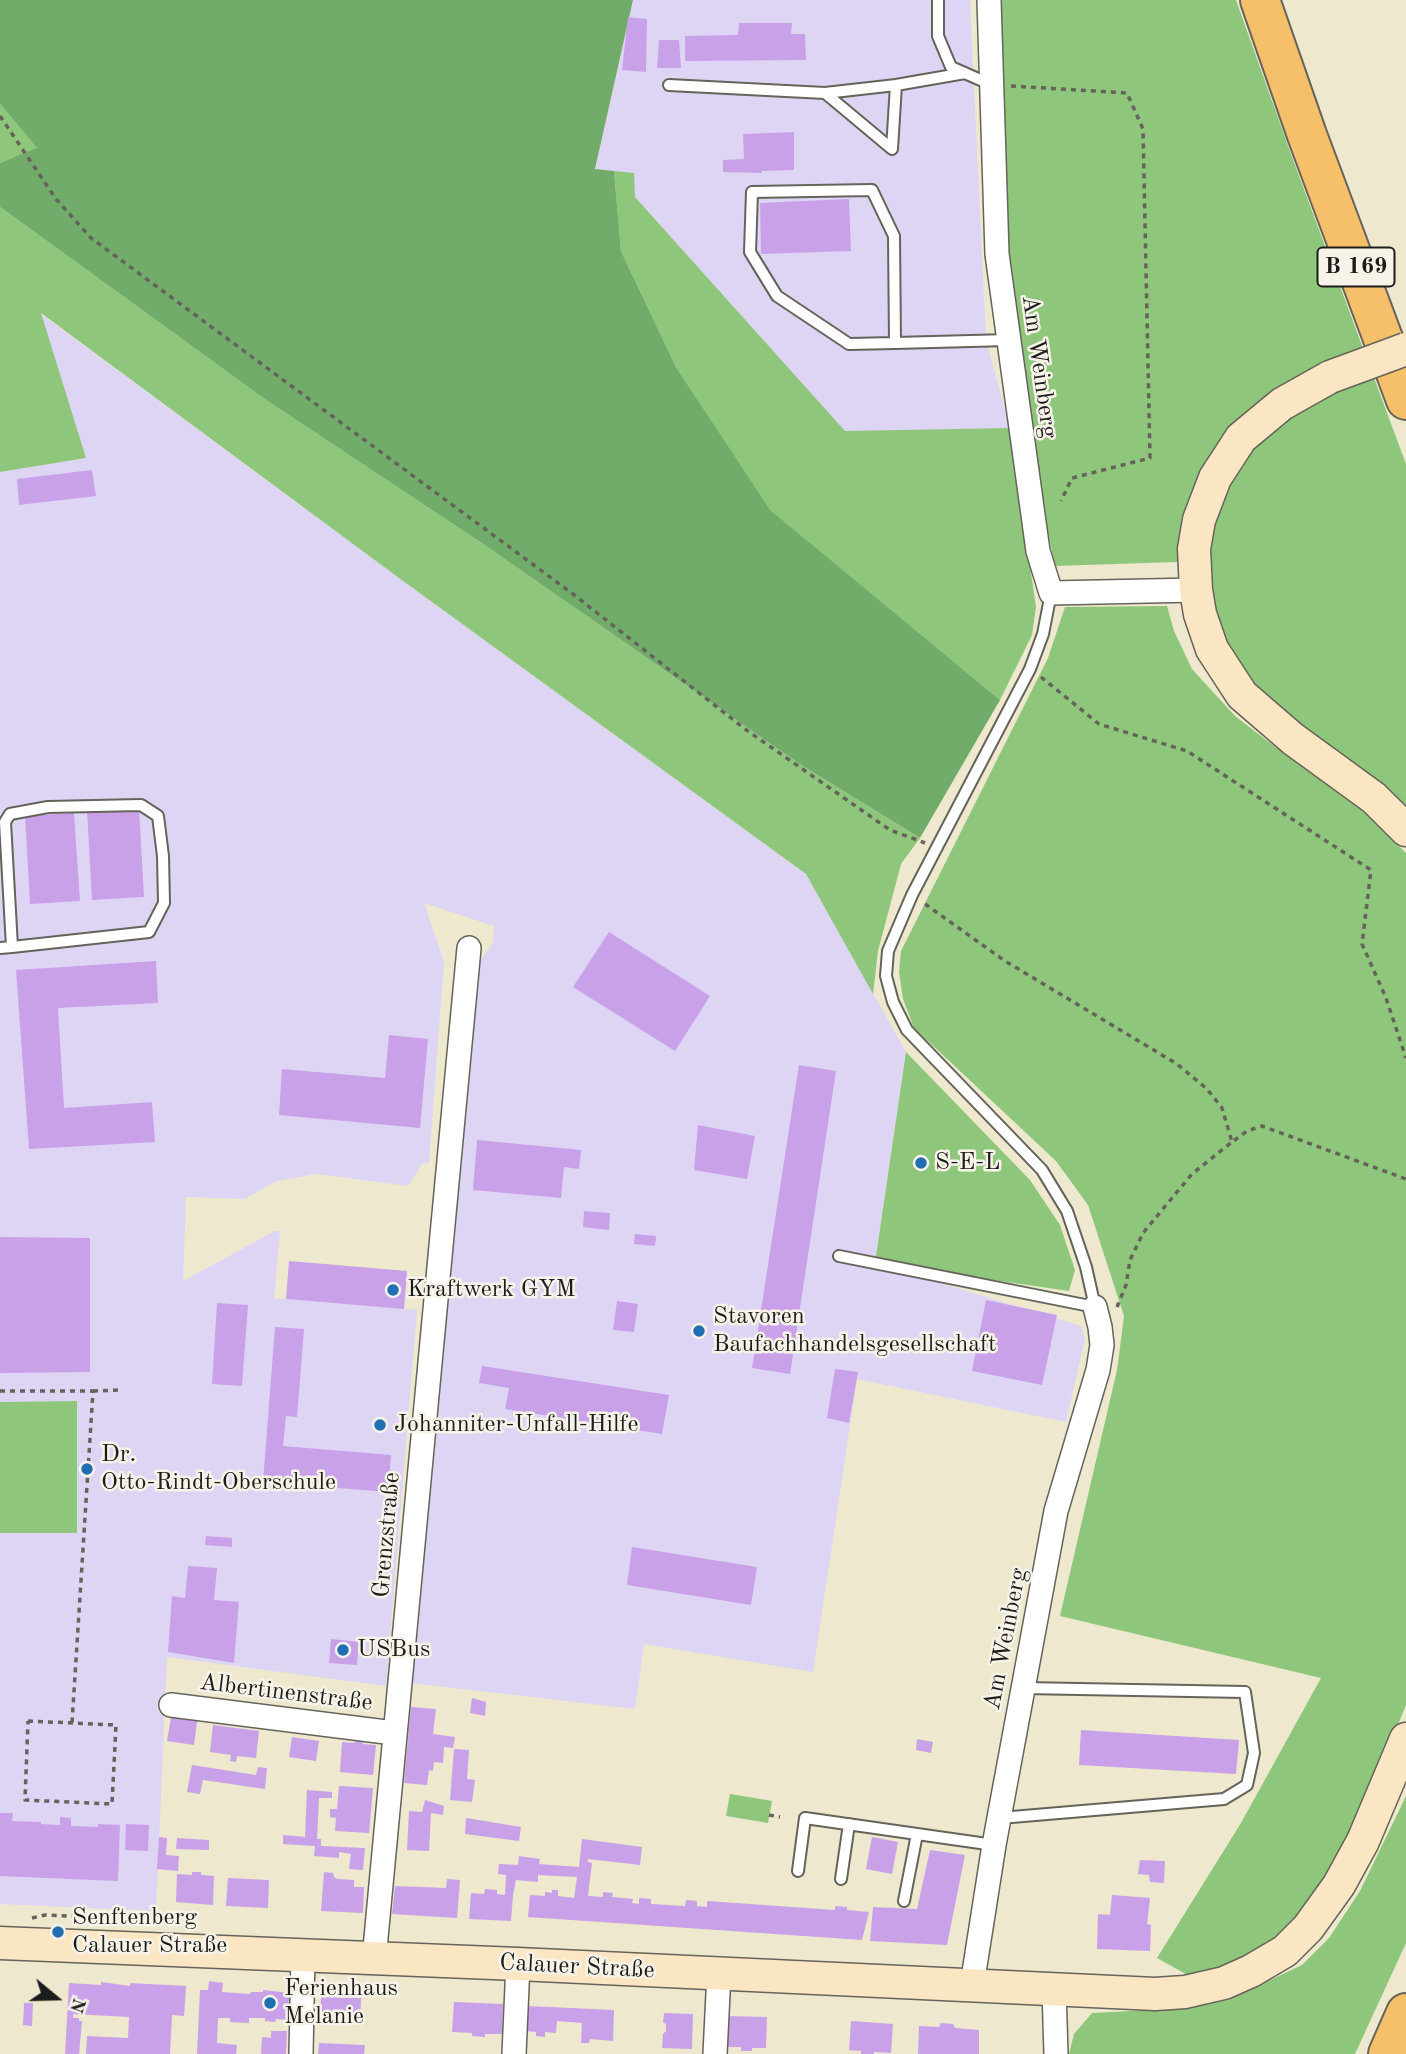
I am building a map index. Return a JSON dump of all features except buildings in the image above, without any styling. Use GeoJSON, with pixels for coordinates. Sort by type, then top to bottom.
{"type":"FeatureCollection","features":[{"type":"Feature","properties":{"kind":"highway","name":"B 169"},"geometry":{"type":"LineString","coordinates":[[1260,0],[1307,135],[1406,400]]}},
{"type":"Feature","properties":{"kind":"highway"},"geometry":{"type":"LineString","coordinates":[[1388,2054],[1406,2013]]}},
{"type":"Feature","properties":{"kind":"street","name":"Am Weinberg"},"geometry":{"type":"LineString","coordinates":[[989,0],[997,254],[1038,551],[1051,593]]}},
{"type":"Feature","properties":{"kind":"street"},"geometry":{"type":"LineString","coordinates":[[1406,349],[1330,377],[1282,404],[1241,438],[1215,478],[1199,520],[1194,549],[1200,614],[1212,649],[1242,695],[1293,739],[1374,799],[1406,830]]}},
{"type":"Feature","properties":{"kind":"street"},"geometry":{"type":"LineString","coordinates":[[1051,593],[1196,590]]}},
{"type":"Feature","properties":{"kind":"street","name":"Grenzstraße"},"geometry":{"type":"LineString","coordinates":[[374,1959],[469,948]]}},
{"type":"Feature","properties":{"kind":"street","name":"Am Weinberg"},"geometry":{"type":"LineString","coordinates":[[972,1985],[994,1845],[1056,1511],[1098,1370],[1102,1345],[1095,1307]]}},
{"type":"Feature","properties":{"kind":"street","name":"Albertinenstraße"},"geometry":{"type":"LineString","coordinates":[[171,1705],[394,1733]]}},
{"type":"Feature","properties":{"kind":"street","name":"Calauer Straße"},"geometry":{"type":"LineString","coordinates":[[0,1943],[1154,1994],[1185,1992],[1224,1983],[1251,1971],[1285,1951],[1308,1928],[1339,1885],[1363,1841],[1406,1739]]}},
{"type":"Feature","properties":{"kind":"street"},"geometry":{"type":"LineString","coordinates":[[301,2054],[303,1956]]}},
{"type":"Feature","properties":{"kind":"street"},"geometry":{"type":"LineString","coordinates":[[513,2054],[518,1964]]}},
{"type":"Feature","properties":{"kind":"street"},"geometry":{"type":"LineString","coordinates":[[715,2054],[719,1973]]}},
{"type":"Feature","properties":{"kind":"street"},"geometry":{"type":"LineString","coordinates":[[1054,1989],[1056,2054]]}},
{"type":"Feature","properties":{"kind":"lane"},"geometry":{"type":"LineString","coordinates":[[938,0],[938,37],[951,67],[992,85]]}},
{"type":"Feature","properties":{"kind":"lane"},"geometry":{"type":"LineString","coordinates":[[668,85],[825,93],[896,85],[965,73]]}},
{"type":"Feature","properties":{"kind":"lane"},"geometry":{"type":"LineString","coordinates":[[825,93],[892,149],[896,85]]}},
{"type":"Feature","properties":{"kind":"lane"},"geometry":{"type":"LineString","coordinates":[[895,343],[894,236],[872,190],[752,192],[750,251],[777,296],[849,344],[895,343],[1009,340]]}},
{"type":"Feature","properties":{"kind":"lane"},"geometry":{"type":"LineString","coordinates":[[839,1256],[1095,1307],[1086,1267],[1067,1211],[1042,1170],[907,1030],[893,1002],[886,976],[888,951],[912,895],[1030,669],[1044,634],[1051,593]]}},
{"type":"Feature","properties":{"kind":"lane"},"geometry":{"type":"LineString","coordinates":[[0,948],[12,947],[149,932],[164,903],[163,856],[158,816],[141,805],[48,807],[10,814],[5,822],[12,947]]}},
{"type":"Feature","properties":{"kind":"lane"},"geometry":{"type":"LineString","coordinates":[[1000,1818],[1224,1799],[1247,1785],[1254,1753],[1245,1692],[1023,1688]]}},
{"type":"Feature","properties":{"kind":"lane"},"geometry":{"type":"LineString","coordinates":[[798,1871],[806,1818],[994,1845]]}},
{"type":"Feature","properties":{"kind":"lane"},"geometry":{"type":"LineString","coordinates":[[841,1879],[849,1824]]}},
{"type":"Feature","properties":{"kind":"lane"},"geometry":{"type":"LineString","coordinates":[[904,1901],[917,1834]]}},
{"type":"Feature","properties":{"kind":"path"},"geometry":{"type":"LineString","coordinates":[[992,85],[1127,93],[1143,129],[1150,458],[1072,478],[1061,501]]}},
{"type":"Feature","properties":{"kind":"path"},"geometry":{"type":"LineString","coordinates":[[0,116],[56,199],[90,238],[573,594],[745,729],[890,830],[935,847]]}},
{"type":"Feature","properties":{"kind":"path"},"geometry":{"type":"LineString","coordinates":[[1030,669],[1099,724],[1187,751],[1371,870],[1362,944],[1387,998],[1406,1058]]}},
{"type":"Feature","properties":{"kind":"path"},"geometry":{"type":"LineString","coordinates":[[912,895],[1005,961],[1177,1064],[1207,1089],[1222,1108],[1232,1142]]}},
{"type":"Feature","properties":{"kind":"path"},"geometry":{"type":"LineString","coordinates":[[1095,1307],[1117,1307],[1126,1285],[1130,1260],[1143,1233],[1192,1174],[1247,1131],[1262,1126],[1406,1179]]}},
{"type":"Feature","properties":{"kind":"path"},"geometry":{"type":"LineString","coordinates":[[0,1391],[121,1390]]}},
{"type":"Feature","properties":{"kind":"path"},"geometry":{"type":"LineString","coordinates":[[72,1723],[93,1391]]}},
{"type":"Feature","properties":{"kind":"path"},"geometry":{"type":"LineString","coordinates":[[28,1721],[72,1723],[116,1725],[112,1804],[25,1800],[28,1721]]}},
{"type":"Feature","properties":{"kind":"path"},"geometry":{"type":"LineString","coordinates":[[769,1815],[780,1817]]}},
{"type":"Feature","properties":{"kind":"shaded area"},"geometry":{"type":"Polygon","coordinates":[[[633,0],[970,0],[986,340],[1010,428],[845,432],[635,197],[633,173],[595,170],[633,0]]]}},
{"type":"Feature","properties":{"kind":"shaded area"},"geometry":{"type":"Polygon","coordinates":[[[40,313],[806,874],[906,1052],[875,1263],[1081,1326],[1085,1338],[1066,1422],[857,1379],[813,1672],[644,1644],[635,1709],[411,1683],[474,969],[493,943],[494,926],[424,903],[444,962],[429,1163],[422,1164],[408,1186],[317,1174],[276,1181],[245,1199],[186,1197],[183,1281],[275,1231],[280,1231],[274,1298],[417,1310],[386,1686],[167,1657],[156,1911],[0,1904],[0,472],[86,458],[40,313]]]}},
{"type":"Feature","properties":{"kind":"green space"},"geometry":{"type":"Polygon","coordinates":[[[0,0],[633,0],[595,169],[614,171],[621,251],[676,367],[770,510],[1000,700],[920,838],[801,765],[483,544],[266,400],[0,207],[0,163],[37,148],[0,104],[0,0]]]}},
{"type":"Feature","properties":{"kind":"green space"},"geometry":{"type":"Polygon","coordinates":[[[989,0],[1236,0],[1406,464],[1406,810],[1303,731],[1254,686],[1222,641],[1210,608],[1206,561],[1055,566],[1009,340],[989,0]]]}},
{"type":"Feature","properties":{"kind":"green space"},"geometry":{"type":"Polygon","coordinates":[[[0,104],[38,149],[0,163],[0,104]]]}},
{"type":"Feature","properties":{"kind":"green space"},"geometry":{"type":"Polygon","coordinates":[[[614,171],[634,173],[635,197],[845,431],[1010,428],[1036,607],[1032,635],[1000,700],[769,510],[676,367],[621,251],[614,171]]]}},
{"type":"Feature","properties":{"kind":"green space"},"geometry":{"type":"Polygon","coordinates":[[[0,207],[266,400],[483,544],[801,765],[920,838],[901,864],[878,951],[873,994],[806,874],[41,313],[86,458],[0,472],[0,207]]]}},
{"type":"Feature","properties":{"kind":"green space"},"geometry":{"type":"Polygon","coordinates":[[[1167,606],[1174,631],[1192,669],[1235,716],[1369,816],[1406,853],[1406,1705],[1358,1822],[1332,1873],[1278,1940],[1250,1959],[1191,1977],[1157,1958],[1241,1823],[1321,1678],[1060,1616],[1117,1370],[1124,1316],[1088,1205],[1056,1161],[914,1028],[903,999],[899,972],[901,951],[1048,658],[1065,607],[1167,606]]]}},
{"type":"Feature","properties":{"kind":"green space"},"geometry":{"type":"Polygon","coordinates":[[[906,1052],[1030,1180],[1060,1225],[1075,1270],[1069,1291],[875,1263],[906,1052]]]}},
{"type":"Feature","properties":{"kind":"green space"},"geometry":{"type":"Polygon","coordinates":[[[77,1401],[77,1533],[0,1533],[0,1402],[77,1401]]]}},
{"type":"Feature","properties":{"kind":"green space"},"geometry":{"type":"Polygon","coordinates":[[[730,1794],[772,1801],[768,1823],[726,1816],[730,1794]]]}},
{"type":"Feature","properties":{"kind":"green space"},"geometry":{"type":"Polygon","coordinates":[[[1406,1796],[1406,1943],[1355,2054],[1069,2054],[1074,2034],[1092,2013],[1189,2008],[1228,2000],[1302,1965],[1329,1938],[1360,1891],[1406,1796]]]}},
{"type":"Feature","properties":{"kind":"place","name":"S-E-L"},"geometry":{"type":"Point","coordinates":[921,1163]}},
{"type":"Feature","properties":{"kind":"place","name":"Kraftwerk GYM"},"geometry":{"type":"Point","coordinates":[393,1290]}},
{"type":"Feature","properties":{"kind":"place","name":"Stavoren Baufachhandelsgesellschaft"},"geometry":{"type":"Point","coordinates":[699,1331]}},
{"type":"Feature","properties":{"kind":"place","name":"Johanniter-Unfall-Hilfe"},"geometry":{"type":"Point","coordinates":[380,1425]}},
{"type":"Feature","properties":{"kind":"place","name":"Dr. Otto-Rindt-Oberschule"},"geometry":{"type":"Point","coordinates":[87,1469]}},
{"type":"Feature","properties":{"kind":"place","name":"USBus"},"geometry":{"type":"Point","coordinates":[343,1650]}},
{"type":"Feature","properties":{"kind":"place","name":"Senftenberg Calauer Straße"},"geometry":{"type":"Point","coordinates":[58,1932]}},
{"type":"Feature","properties":{"kind":"place","name":"Ferienhaus Melanie"},"geometry":{"type":"Point","coordinates":[270,2003]}}]}
